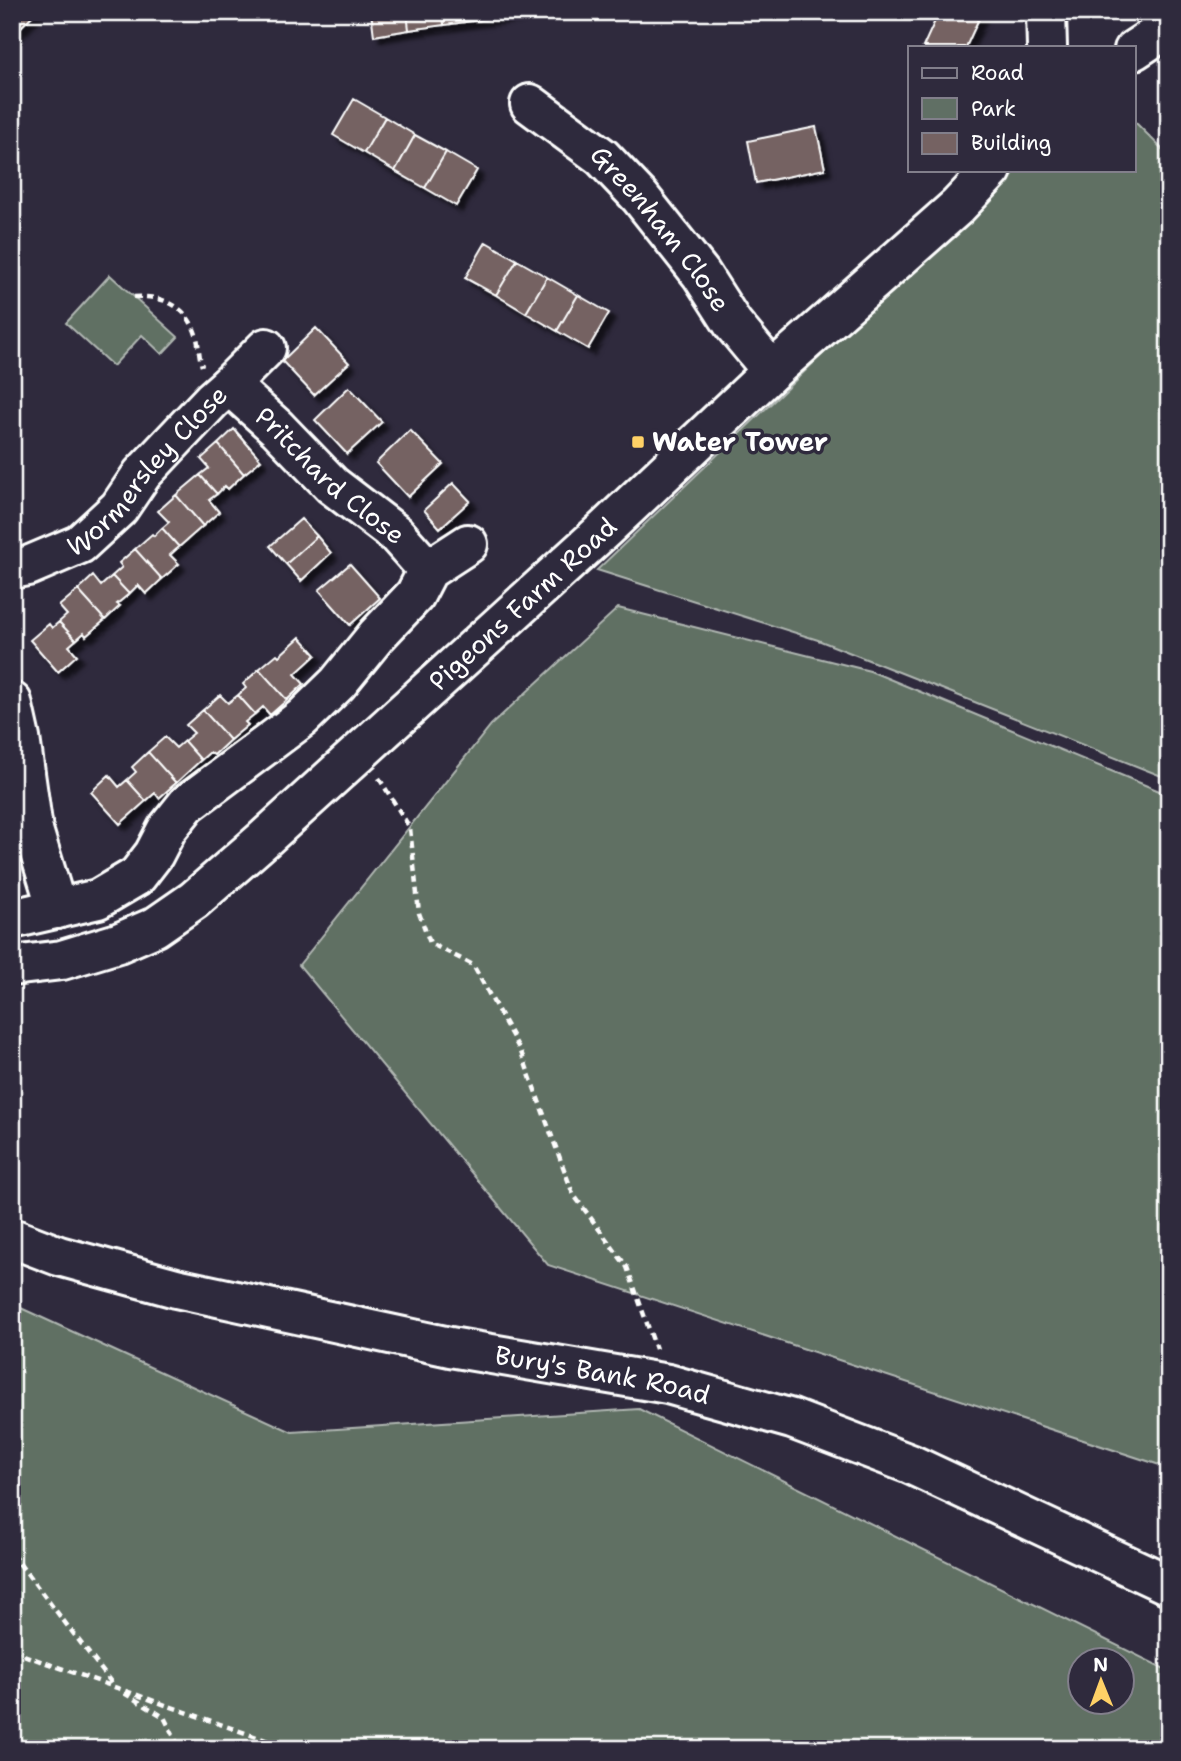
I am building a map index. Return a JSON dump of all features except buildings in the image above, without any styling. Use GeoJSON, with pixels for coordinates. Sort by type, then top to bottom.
{"type":"FeatureCollection","features":[{"type":"Feature","properties":{"kind":"street"},"geometry":{"type":"LineString","coordinates":[[1046,12],[1047,46]]}},
{"type":"Feature","properties":{"kind":"street"},"geometry":{"type":"LineString","coordinates":[[1136,49],[1169,27]]}},
{"type":"Feature","properties":{"kind":"street","name":"Greenham Close"},"geometry":{"type":"LineString","coordinates":[[530,104],[602,157],[640,197],[701,274],[733,324],[772,371]]}},
{"type":"Feature","properties":{"kind":"street","name":"Pigeons Farm Road"},"geometry":{"type":"LineString","coordinates":[[12,966],[62,960],[118,943],[155,927],[194,900],[605,529],[772,371],[957,207],[990,172]]}},
{"type":"Feature","properties":{"kind":"street","name":"Wormersley Close"},"geometry":{"type":"LineString","coordinates":[[12,569],[28,566],[80,544],[119,508],[142,474],[265,348]]}},
{"type":"Feature","properties":{"kind":"street","name":"Pritchard Close"},"geometry":{"type":"LineString","coordinates":[[221,393],[277,428],[332,485],[396,534],[421,583]]}},
{"type":"Feature","properties":{"kind":"street"},"geometry":{"type":"LineString","coordinates":[[12,919],[98,899],[137,876],[154,854],[167,829],[187,804],[302,719],[338,683],[421,583],[468,544]]}},
{"type":"Feature","properties":{"kind":"street"},"geometry":{"type":"LineString","coordinates":[[12,702],[33,830],[57,909]]}},
{"type":"Feature","properties":{"kind":"street","name":"Bury's Bank Road"},"geometry":{"type":"LineString","coordinates":[[12,1238],[59,1256],[176,1288],[450,1347],[668,1384],[792,1419],[910,1464],[1169,1585]]}},
{"type":"Feature","properties":{"kind":"path"},"geometry":{"type":"LineString","coordinates":[[134,297],[162,299],[177,306],[190,320],[197,337],[200,358],[221,393]]}},
{"type":"Feature","properties":{"kind":"path"},"geometry":{"type":"LineString","coordinates":[[361,751],[410,828],[419,914],[430,943],[473,965],[521,1052],[573,1194],[627,1268],[668,1384]]}},
{"type":"Feature","properties":{"kind":"path"},"geometry":{"type":"LineString","coordinates":[[12,1554],[116,1689],[164,1717],[180,1749]]}},
{"type":"Feature","properties":{"kind":"path"},"geometry":{"type":"LineString","coordinates":[[12,1651],[291,1749]]}},
{"type":"Feature","properties":{"kind":"green space"},"geometry":{"type":"Polygon","coordinates":[[[1136,123],[1169,156],[1169,779],[818,640],[597,570],[1013,172],[1136,172],[1136,123]]]}},
{"type":"Feature","properties":{"kind":"green space"},"geometry":{"type":"Polygon","coordinates":[[[110,275],[178,337],[162,354],[142,335],[113,366],[66,323],[110,275]]]}},
{"type":"Feature","properties":{"kind":"green space"},"geometry":{"type":"Polygon","coordinates":[[[618,608],[870,671],[1169,795],[1169,1468],[548,1265],[299,965],[491,725],[618,608]]]}},
{"type":"Feature","properties":{"kind":"green space"},"geometry":{"type":"Polygon","coordinates":[[[12,1304],[292,1432],[639,1409],[1118,1646],[1066,1646],[1066,1716],[1136,1716],[1136,1655],[1169,1671],[1169,1749],[12,1749],[12,1304]]]}},
{"type":"Feature","properties":{"kind":"place","name":"Water Tower"},"geometry":{"type":"Point","coordinates":[638,442]}}]}
